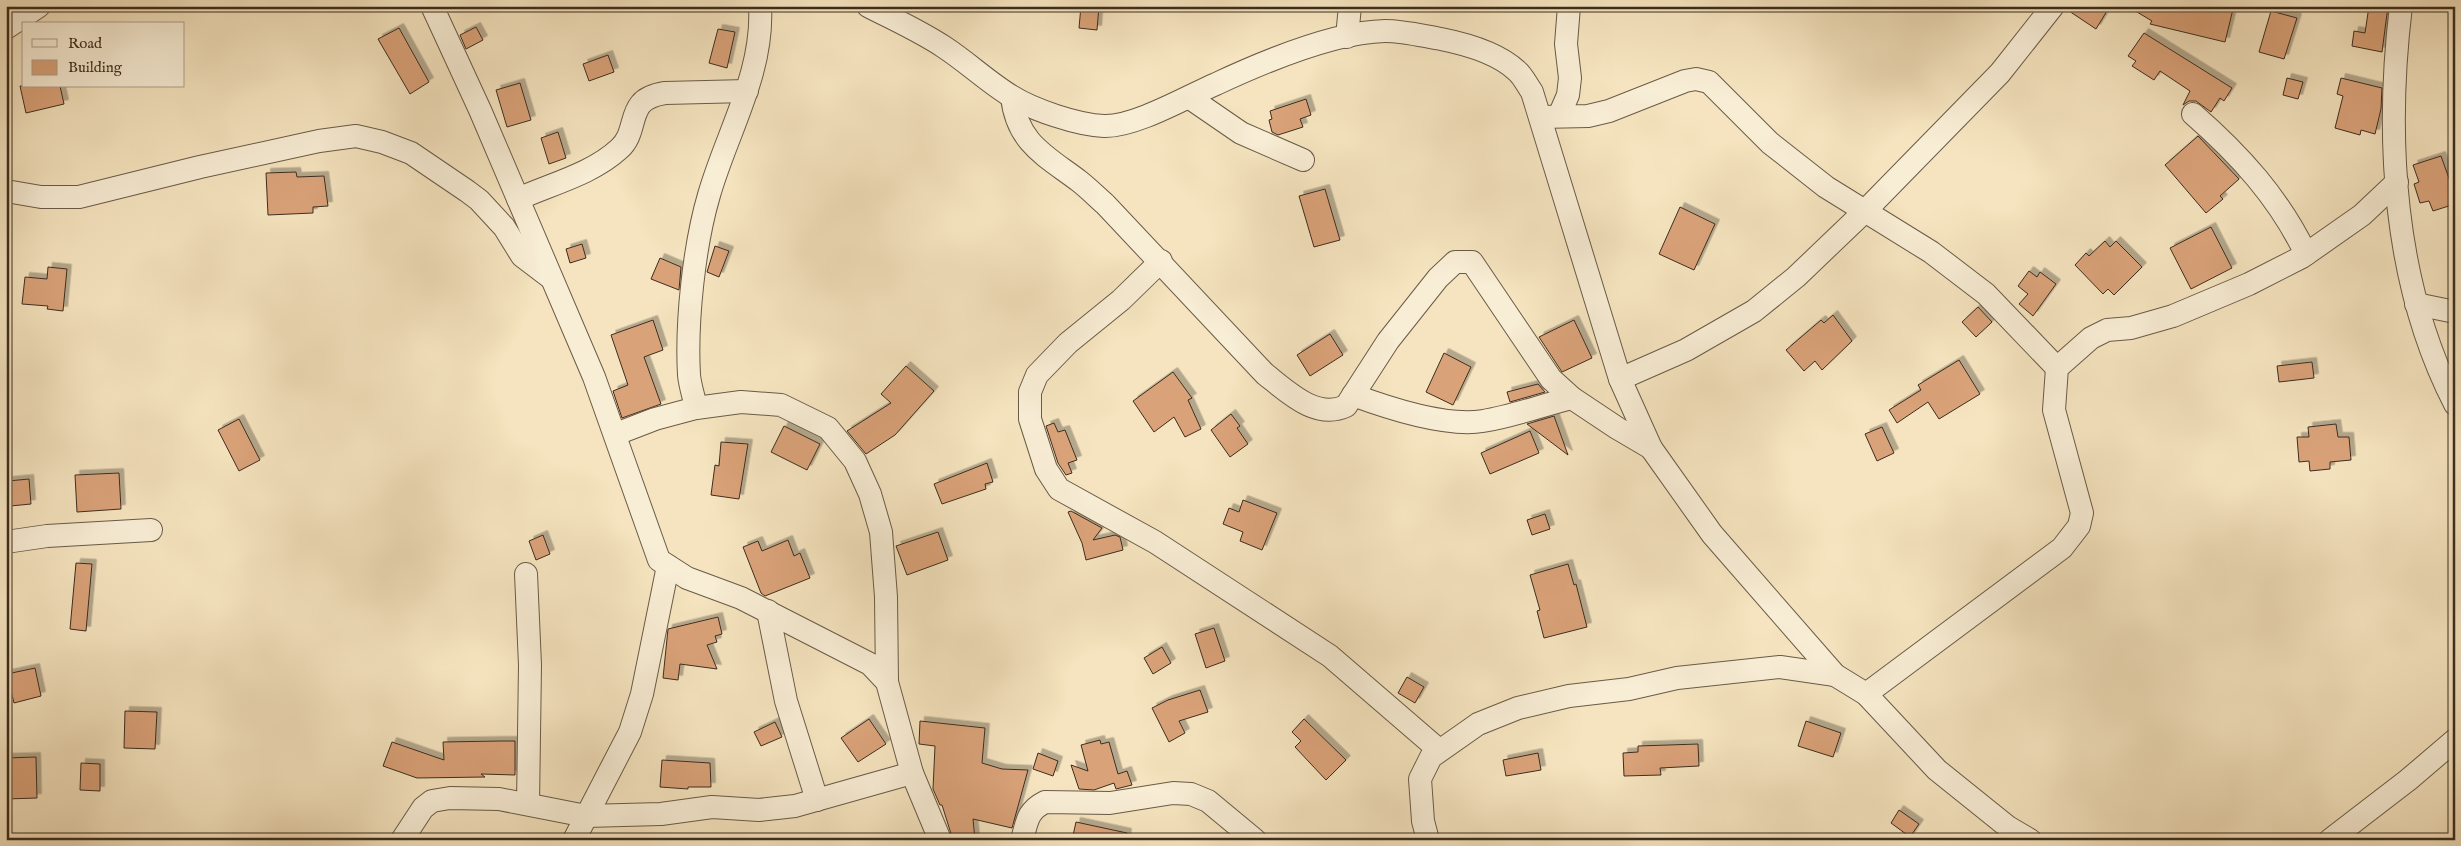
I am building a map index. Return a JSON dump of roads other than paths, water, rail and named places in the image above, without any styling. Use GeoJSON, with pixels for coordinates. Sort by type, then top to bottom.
{"type":"FeatureCollection","features":[{"type":"Feature","properties":{"kind":"street"},"geometry":{"type":"LineString","coordinates":[[6,28],[39,6]]}},
{"type":"Feature","properties":{"kind":"street"},"geometry":{"type":"LineString","coordinates":[[432,6],[480,110],[616,434],[659,560],[687,578],[741,598],[870,664],[887,682]]}},
{"type":"Feature","properties":{"kind":"street"},"geometry":{"type":"LineString","coordinates":[[696,408],[689,376],[691,314],[700,234],[709,195],[748,91],[758,50],[760,6]]}},
{"type":"Feature","properties":{"kind":"street"},"geometry":{"type":"LineString","coordinates":[[868,6],[945,47],[1012,98],[1059,117],[1085,124],[1106,126],[1136,119],[1190,98],[1215,84],[1296,52],[1347,37],[1384,31],[1410,33],[1453,42],[1488,53],[1508,63],[1518,72],[1550,117],[1620,379],[1652,448],[1712,534],[1835,674],[1866,694],[1937,770],[2008,827],[2030,840]]}},
{"type":"Feature","properties":{"kind":"street"},"geometry":{"type":"LineString","coordinates":[[1347,37],[1350,6]]}},
{"type":"Feature","properties":{"kind":"street"},"geometry":{"type":"LineString","coordinates":[[1550,117],[1568,95],[1570,78],[1566,44],[1569,6]]}},
{"type":"Feature","properties":{"kind":"street"},"geometry":{"type":"LineString","coordinates":[[1620,379],[1686,350],[1754,311],[1796,277],[1865,211],[2000,73],[2054,6]]}},
{"type":"Feature","properties":{"kind":"street"},"geometry":{"type":"LineString","coordinates":[[2401,6],[2395,58],[2397,182],[2416,304],[2438,368],[2455,404]]}},
{"type":"Feature","properties":{"kind":"street"},"geometry":{"type":"LineString","coordinates":[[1550,117],[1588,116],[1609,111],[1650,93],[1685,81],[1710,82],[1770,143],[1826,188],[1931,252],[1986,294],[2057,368]]}},
{"type":"Feature","properties":{"kind":"street"},"geometry":{"type":"LineString","coordinates":[[518,199],[591,168],[619,150],[628,137],[634,115],[643,102],[652,96],[665,93],[748,91]]}},
{"type":"Feature","properties":{"kind":"street"},"geometry":{"type":"LineString","coordinates":[[1012,98],[1014,116],[1029,142],[1046,159],[1079,182],[1105,204],[1161,261],[1265,374],[1285,390],[1315,409],[1334,412],[1346,406],[1406,315],[1438,278],[1455,262],[1467,261],[1472,262],[1507,311],[1551,379],[1572,398],[1617,428],[1652,448]]}},
{"type":"Feature","properties":{"kind":"street"},"geometry":{"type":"LineString","coordinates":[[1190,98],[1241,133],[1304,160]]}},
{"type":"Feature","properties":{"kind":"street"},"geometry":{"type":"LineString","coordinates":[[2193,114],[2240,157],[2263,184],[2282,208],[2306,254]]}},
{"type":"Feature","properties":{"kind":"street"},"geometry":{"type":"LineString","coordinates":[[6,191],[41,197],[79,197],[191,169],[319,141],[356,136],[382,142],[411,153],[467,191],[479,200],[504,227],[522,256],[552,279]]}},
{"type":"Feature","properties":{"kind":"street"},"geometry":{"type":"LineString","coordinates":[[1866,694],[2062,548],[2079,526],[2082,512],[2054,410],[2057,368],[2091,338],[2107,330],[2131,328],[2173,316],[2249,284],[2306,254],[2362,215],[2397,182]]}},
{"type":"Feature","properties":{"kind":"street"},"geometry":{"type":"LineString","coordinates":[[1161,261],[1121,300],[1068,343],[1037,375],[1030,392],[1030,419],[1046,469],[1059,489],[1155,542],[1330,656],[1439,750]]}},
{"type":"Feature","properties":{"kind":"street"},"geometry":{"type":"LineString","coordinates":[[2416,304],[2455,312]]}},
{"type":"Feature","properties":{"kind":"street"},"geometry":{"type":"LineString","coordinates":[[1353,395],[1403,412],[1448,420],[1480,422],[1512,416],[1545,404],[1572,398]]}},
{"type":"Feature","properties":{"kind":"street"},"geometry":{"type":"LineString","coordinates":[[616,434],[654,419],[696,408],[742,402],[781,405],[828,428],[854,461],[870,494],[881,532],[886,597],[887,682],[912,773],[940,840]]}},
{"type":"Feature","properties":{"kind":"street"},"geometry":{"type":"LineString","coordinates":[[6,542],[47,536],[151,530]]}},
{"type":"Feature","properties":{"kind":"street"},"geometry":{"type":"LineString","coordinates":[[574,840],[613,770],[630,732],[642,694],[668,566]]}},
{"type":"Feature","properties":{"kind":"street"},"geometry":{"type":"LineString","coordinates":[[526,574],[530,684],[528,804]]}},
{"type":"Feature","properties":{"kind":"street"},"geometry":{"type":"LineString","coordinates":[[768,611],[786,701],[817,800]]}},
{"type":"Feature","properties":{"kind":"street"},"geometry":{"type":"LineString","coordinates":[[1428,840],[1423,821],[1420,779],[1431,757],[1478,724],[1518,708],[1568,696],[1629,689],[1677,678],[1780,667],[1835,674]]}},
{"type":"Feature","properties":{"kind":"street"},"geometry":{"type":"LineString","coordinates":[[2330,840],[2451,750]]}},
{"type":"Feature","properties":{"kind":"street"},"geometry":{"type":"LineString","coordinates":[[402,840],[423,808],[432,801],[473,797],[528,804],[586,816],[661,814],[712,808],[758,810],[817,800],[912,773]]}},
{"type":"Feature","properties":{"kind":"street"},"geometry":{"type":"LineString","coordinates":[[1022,840],[1028,816],[1037,806],[1045,802],[1110,803],[1173,793],[1191,794],[1208,801],[1255,840]]}}]}
